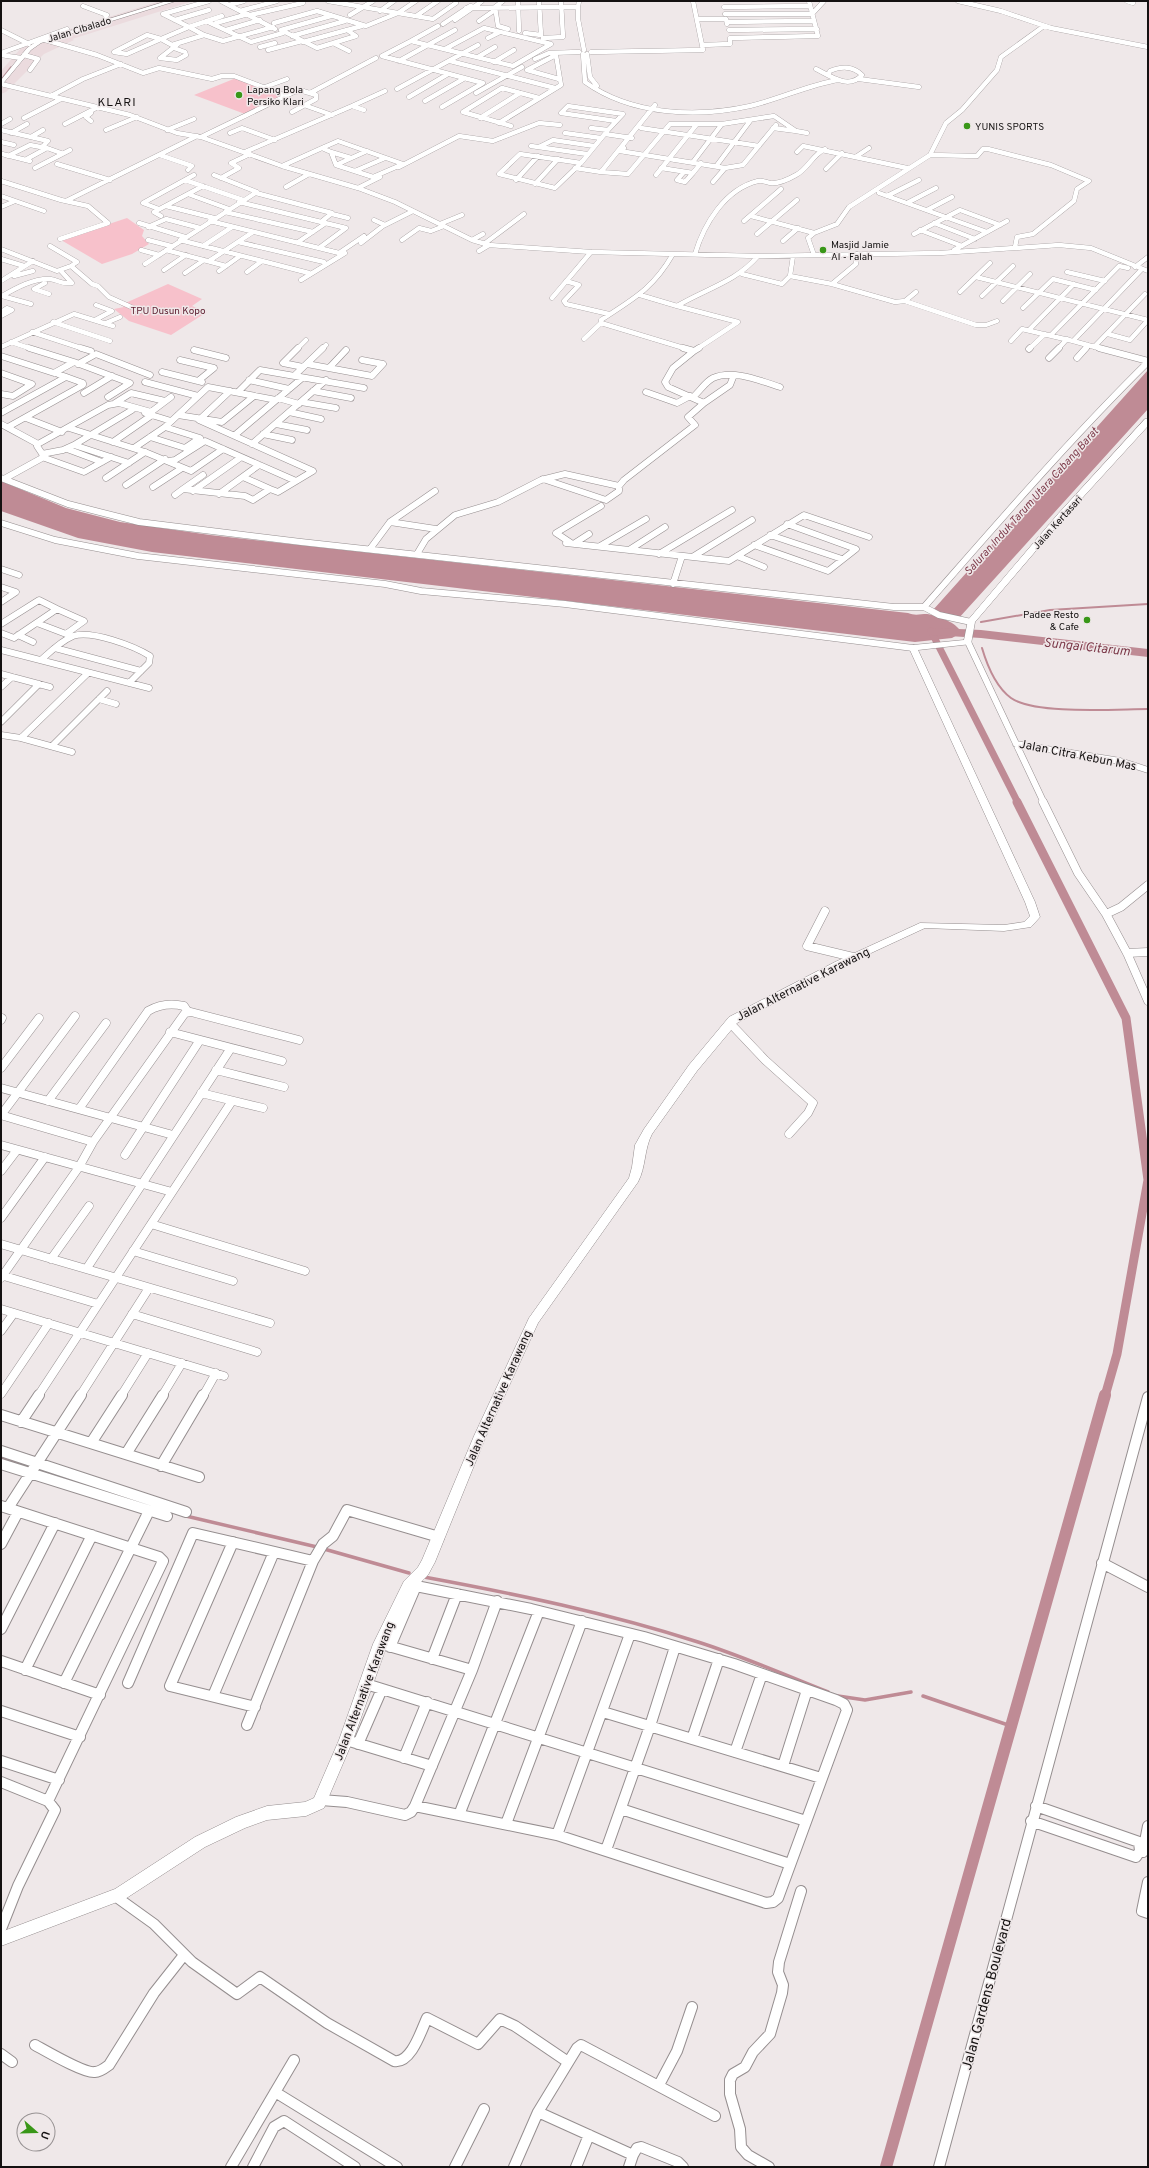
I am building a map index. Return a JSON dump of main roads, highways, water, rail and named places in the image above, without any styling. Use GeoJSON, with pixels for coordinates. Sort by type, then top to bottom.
{"type":"FeatureCollection","features":[{"type":"Feature","properties":{"kind":"water","name":"Saluran Induk Tarum Utara Cabang Barat"},"geometry":{"type":"Polygon","coordinates":[[[1148,370],[1148,409],[958,619],[933,610],[1148,370]]]}},
{"type":"Feature","properties":{"kind":"water"},"geometry":{"type":"Polygon","coordinates":[[[1,481],[66,508],[120,522],[210,535],[918,615],[927,614],[940,617],[957,626],[959,629],[959,634],[952,638],[915,642],[152,552],[78,538],[1,511],[1,481]]]}},
{"type":"Feature","properties":{"kind":"waterway"},"geometry":{"type":"LineString","coordinates":[[78,28],[105,20]]}},
{"type":"Feature","properties":{"kind":"waterway"},"geometry":{"type":"LineString","coordinates":[[1,80],[11,67]]}},
{"type":"Feature","properties":{"kind":"waterway"},"geometry":{"type":"LineString","coordinates":[[981,622],[1050,610],[1148,604]]}},
{"type":"Feature","properties":{"kind":"waterway"},"geometry":{"type":"LineString","coordinates":[[931,631],[1018,803]]}},
{"type":"Feature","properties":{"kind":"waterway","name":"Sungai Citarum"},"geometry":{"type":"LineString","coordinates":[[937,632],[981,634],[1039,642],[1148,653]]}},
{"type":"Feature","properties":{"kind":"waterway"},"geometry":{"type":"LineString","coordinates":[[982,648],[989,668],[1001,688],[1011,698],[1023,703],[1038,707],[1077,710],[1148,709]]}},
{"type":"Feature","properties":{"kind":"waterway"},"geometry":{"type":"LineString","coordinates":[[1017,802],[1126,1018],[1148,1180],[1117,1354],[1105,1396]]}},
{"type":"Feature","properties":{"kind":"waterway"},"geometry":{"type":"LineString","coordinates":[[886,2167],[1105,1395]]}},
{"type":"Feature","properties":{"kind":"waterway"},"geometry":{"type":"LineString","coordinates":[[1,1457],[26,1465]]}},
{"type":"Feature","properties":{"kind":"waterway"},"geometry":{"type":"LineString","coordinates":[[186,1516],[317,1547]]}},
{"type":"Feature","properties":{"kind":"waterway"},"geometry":{"type":"LineString","coordinates":[[324,1549],[409,1573]]}},
{"type":"Feature","properties":{"kind":"waterway"},"geometry":{"type":"LineString","coordinates":[[424,1577],[562,1605],[630,1622],[731,1653],[828,1692]]}},
{"type":"Feature","properties":{"kind":"waterway"},"geometry":{"type":"LineString","coordinates":[[838,1696],[865,1700],[911,1692]]}},
{"type":"Feature","properties":{"kind":"waterway"},"geometry":{"type":"LineString","coordinates":[[923,1696],[1011,1726]]}},
{"type":"Feature","properties":{"kind":"place","name":"Lapang Bola Persiko Klari"},"geometry":{"type":"Point","coordinates":[239,95]}},
{"type":"Feature","properties":{"kind":"place","name":"YUNIS SPORTS"},"geometry":{"type":"Point","coordinates":[967,126]}},
{"type":"Feature","properties":{"kind":"place","name":"Masjid Jamie Al - Falah"},"geometry":{"type":"Point","coordinates":[823,250]}},
{"type":"Feature","properties":{"kind":"place","name":"Padee Resto & Cafe"},"geometry":{"type":"Point","coordinates":[1087,620]}},
{"type":"Feature","properties":{"kind":"district","name":"KLARI"},"geometry":{"type":"Point","coordinates":[117,102]}},
{"type":"Feature","properties":{"kind":"park label","name":"TPU Dusun Kopo"},"geometry":{"type":"Point","coordinates":[168,310]}}]}
